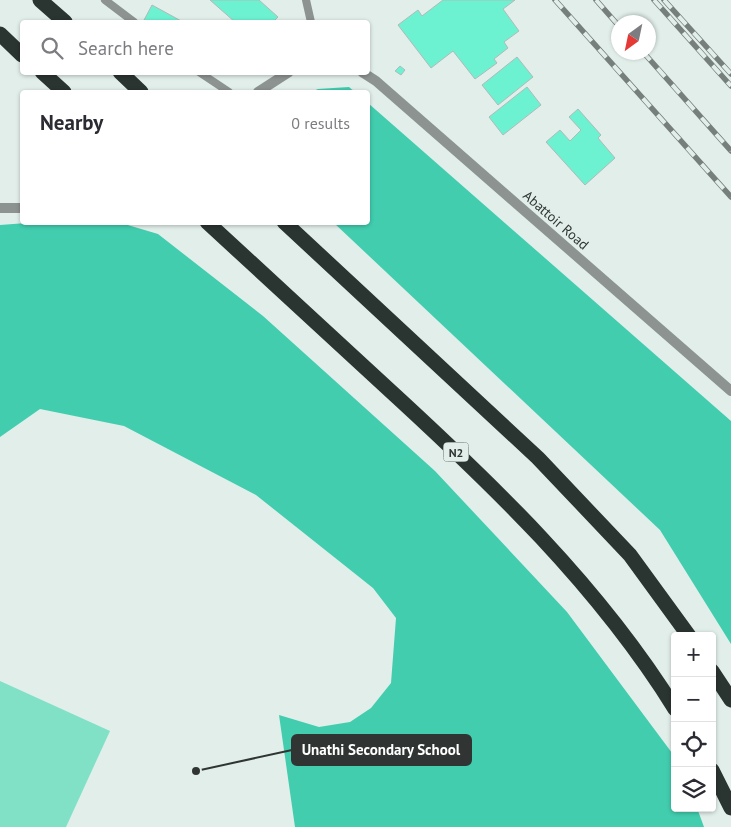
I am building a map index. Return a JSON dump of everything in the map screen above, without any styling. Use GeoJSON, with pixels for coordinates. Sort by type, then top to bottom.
{"type":"FeatureCollection","features":[{"type":"Feature","properties":{"kind":"highway"},"geometry":{"type":"LineString","coordinates":[[40,0],[63,20]]}},
{"type":"Feature","properties":{"kind":"highway"},"geometry":{"type":"LineString","coordinates":[[0,34],[20,53]]}},
{"type":"Feature","properties":{"kind":"highway"},"geometry":{"type":"LineString","coordinates":[[45,75],[62,90]]}},
{"type":"Feature","properties":{"kind":"highway"},"geometry":{"type":"LineString","coordinates":[[123,75],[139,90]]}},
{"type":"Feature","properties":{"kind":"highway","name":"N2"},"geometry":{"type":"LineString","coordinates":[[209,225],[418,416],[522,516],[603,608],[671,703]]}},
{"type":"Feature","properties":{"kind":"highway"},"geometry":{"type":"LineString","coordinates":[[287,225],[538,458],[630,556],[686,632]]}},
{"type":"Feature","properties":{"kind":"highway"},"geometry":{"type":"LineString","coordinates":[[716,677],[731,700]]}},
{"type":"Feature","properties":{"kind":"highway"},"geometry":{"type":"LineString","coordinates":[[716,778],[731,808]]}},
{"type":"Feature","properties":{"kind":"street"},"geometry":{"type":"LineString","coordinates":[[261,90],[284,75]]}},
{"type":"Feature","properties":{"kind":"street","name":"Abattoir Road"},"geometry":{"type":"LineString","coordinates":[[367,75],[376,81],[731,391]]}},
{"type":"Feature","properties":{"kind":"street"},"geometry":{"type":"LineString","coordinates":[[0,208],[20,208]]}},
{"type":"Feature","properties":{"kind":"lane"},"geometry":{"type":"LineString","coordinates":[[105,0],[131,20]]}},
{"type":"Feature","properties":{"kind":"lane"},"geometry":{"type":"LineString","coordinates":[[306,0],[311,20]]}},
{"type":"Feature","properties":{"kind":"lane"},"geometry":{"type":"LineString","coordinates":[[204,75],[226,90]]}},
{"type":"Feature","properties":{"kind":"green space"},"geometry":{"type":"Polygon","coordinates":[[[349,87],[353,90],[316,90],[349,87]]]}},
{"type":"Feature","properties":{"kind":"green space"},"geometry":{"type":"Polygon","coordinates":[[[370,105],[731,421],[731,644],[660,530],[336,225],[370,225],[370,105]]]}},
{"type":"Feature","properties":{"kind":"green space"},"geometry":{"type":"Polygon","coordinates":[[[0,225],[128,225],[158,234],[263,316],[435,471],[567,612],[671,752],[671,812],[698,812],[704,827],[295,827],[279,715],[319,727],[350,722],[371,708],[391,683],[396,618],[373,588],[256,495],[124,426],[40,409],[0,437],[0,225]]]}},
{"type":"Feature","properties":{"kind":"green space"},"geometry":{"type":"Polygon","coordinates":[[[0,681],[110,731],[66,827],[0,827],[0,681]]]}},
{"type":"Feature","properties":{"kind":"building"},"geometry":{"type":"Polygon","coordinates":[[[210,0],[259,0],[278,17],[275,20],[233,20],[210,0]]]}},
{"type":"Feature","properties":{"kind":"building"},"geometry":{"type":"Polygon","coordinates":[[[443,0],[515,0],[503,9],[519,31],[504,42],[508,48],[494,59],[497,63],[475,79],[453,51],[431,68],[398,25],[418,10],[422,16],[443,0]]]}},
{"type":"Feature","properties":{"kind":"building"},"geometry":{"type":"Polygon","coordinates":[[[152,5],[179,20],[144,20],[152,5]]]}},
{"type":"Feature","properties":{"kind":"building"},"geometry":{"type":"Polygon","coordinates":[[[517,57],[533,77],[498,105],[482,85],[517,57]]]}},
{"type":"Feature","properties":{"kind":"building"},"geometry":{"type":"Polygon","coordinates":[[[400,66],[405,70],[401,75],[395,71],[400,66]]]}},
{"type":"Feature","properties":{"kind":"building"},"geometry":{"type":"Polygon","coordinates":[[[527,87],[541,105],[503,135],[489,117],[527,87]]]}},
{"type":"Feature","properties":{"kind":"building"},"geometry":{"type":"Polygon","coordinates":[[[578,109],[601,135],[598,138],[615,158],[585,185],[546,142],[560,130],[570,141],[581,130],[569,117],[578,109]]]}},
{"type":"Feature","properties":{"kind":"railway"},"geometry":{"type":"LineString","coordinates":[[555,0],[731,197]]}},
{"type":"Feature","properties":{"kind":"railway"},"geometry":{"type":"LineString","coordinates":[[596,0],[611,17]]}},
{"type":"Feature","properties":{"kind":"railway"},"geometry":{"type":"LineString","coordinates":[[654,0],[731,86]]}},
{"type":"Feature","properties":{"kind":"railway"},"geometry":{"type":"LineString","coordinates":[[664,0],[731,74]]}},
{"type":"Feature","properties":{"kind":"railway"},"geometry":{"type":"LineString","coordinates":[[650,60],[731,151]]}},
{"type":"Feature","properties":{"kind":"place","name":"Unathi Secondary School"},"geometry":{"type":"Point","coordinates":[196,771]}}]}
